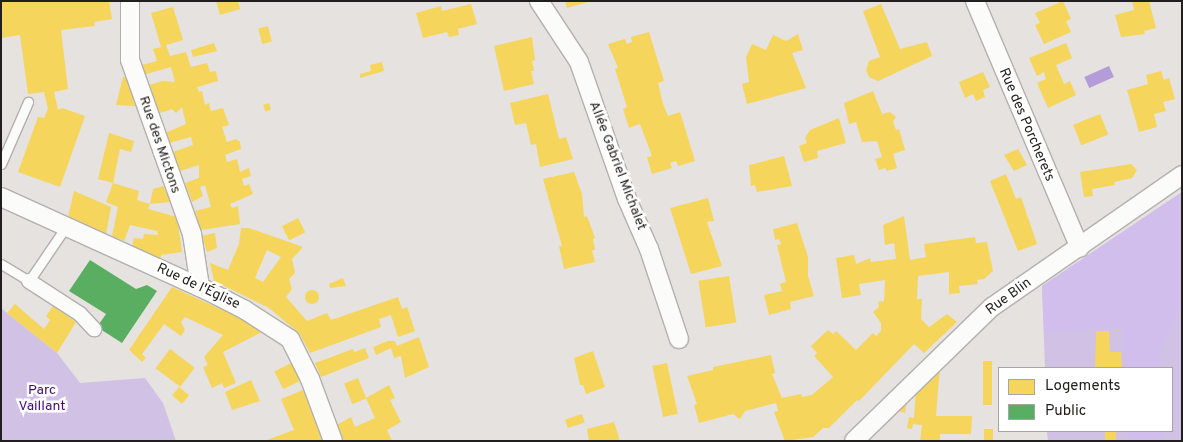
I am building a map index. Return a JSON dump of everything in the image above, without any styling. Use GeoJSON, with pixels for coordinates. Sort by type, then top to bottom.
{"type":"FeatureCollection","features":[{"type":"Feature","properties":{"kind":"street","name":"Rue des Mictons"},"geometry":{"type":"LineString","coordinates":[[130,1],[130,60],[192,234],[200,287]]}},
{"type":"Feature","properties":{"kind":"street","name":"Allée Gabriel Michalet"},"geometry":{"type":"LineString","coordinates":[[539,1],[579,62],[627,200],[649,249],[679,339]]}},
{"type":"Feature","properties":{"kind":"street","name":"Rue des Porcherets"},"geometry":{"type":"LineString","coordinates":[[975,1],[1080,248]]}},
{"type":"Feature","properties":{"kind":"street","name":"Rue Blin"},"geometry":{"type":"LineString","coordinates":[[854,441],[992,307],[1080,248],[1182,175]]}},
{"type":"Feature","properties":{"kind":"street","name":"Rue de l'Église"},"geometry":{"type":"LineString","coordinates":[[1,197],[65,228],[200,287],[245,310],[290,339],[310,379],[333,441]]}},
{"type":"Feature","properties":{"kind":"street"},"geometry":{"type":"LineString","coordinates":[[29,280],[80,314],[94,329]]}},
{"type":"Feature","properties":{"kind":"lane"},"geometry":{"type":"LineString","coordinates":[[1,164],[28,102]]}},
{"type":"Feature","properties":{"kind":"lane"},"geometry":{"type":"LineString","coordinates":[[1,264],[29,280],[65,228]]}},
{"type":"Feature","properties":{"kind":"green space"},"geometry":{"type":"Polygon","coordinates":[[[1182,192],[1182,441],[1048,441],[1047,432],[1173,432],[1173,367],[1045,367],[1042,286],[1182,192]]]}},
{"type":"Feature","properties":{"kind":"green space","name":"Parc Vaillant"},"geometry":{"type":"Polygon","coordinates":[[[1,308],[57,353],[80,383],[145,378],[163,403],[176,441],[1,441],[1,308]]]}},
{"type":"Feature","properties":{"kind":"shaded area"},"geometry":{"type":"Polygon","coordinates":[[[1109,66],[1114,77],[1089,88],[1084,77],[1109,66]]]}},
{"type":"Feature","properties":{"kind":"shaded area"},"geometry":{"type":"Polygon","coordinates":[[[1182,192],[1182,303],[1159,354],[1160,367],[1124,367],[1122,326],[1044,333],[1042,286],[1182,192]]]}},
{"type":"Feature","properties":{"kind":"shaded area"},"geometry":{"type":"Polygon","coordinates":[[[1128,432],[1162,432],[1162,441],[1128,441],[1128,432]]]}},
{"type":"Feature","properties":{"kind":"building: Logements"},"geometry":{"type":"Polygon","coordinates":[[[1,1],[109,1],[112,19],[94,22],[95,26],[61,30],[68,89],[54,92],[58,110],[62,108],[85,116],[60,187],[18,172],[38,117],[44,118],[48,109],[44,92],[28,94],[20,35],[1,38],[1,1]]]}},
{"type":"Feature","properties":{"kind":"building: Logements"},"geometry":{"type":"Polygon","coordinates":[[[216,1],[238,1],[240,9],[220,15],[216,1]]]}},
{"type":"Feature","properties":{"kind":"building: Logements"},"geometry":{"type":"Polygon","coordinates":[[[565,1],[588,1],[588,2],[567,8],[565,1]]]}},
{"type":"Feature","properties":{"kind":"building: Logements"},"geometry":{"type":"Polygon","coordinates":[[[1063,1],[1071,19],[1066,21],[1071,32],[1044,44],[1035,25],[1040,23],[1035,13],[1063,1]]]}},
{"type":"Feature","properties":{"kind":"building: Logements"},"geometry":{"type":"Polygon","coordinates":[[[1132,1],[1149,1],[1156,28],[1144,31],[1145,34],[1121,37],[1115,15],[1134,10],[1132,1]]]}},
{"type":"Feature","properties":{"kind":"building: Logements"},"geometry":{"type":"Polygon","coordinates":[[[471,4],[477,24],[458,29],[459,35],[449,37],[447,32],[423,38],[416,13],[441,6],[442,11],[471,4]]]}},
{"type":"Feature","properties":{"kind":"building: Logements"},"geometry":{"type":"Polygon","coordinates":[[[881,4],[900,49],[927,42],[932,56],[878,81],[869,77],[866,70],[869,61],[880,57],[863,11],[881,4]]]}},
{"type":"Feature","properties":{"kind":"building: Logements"},"geometry":{"type":"Polygon","coordinates":[[[173,7],[183,40],[166,45],[170,56],[186,52],[191,67],[207,63],[210,72],[216,71],[218,81],[197,87],[199,92],[202,91],[205,105],[209,103],[211,111],[223,108],[229,125],[222,127],[227,142],[236,139],[240,142],[241,149],[225,155],[227,162],[237,159],[240,172],[249,168],[251,176],[242,179],[244,186],[249,184],[253,194],[230,204],[232,208],[238,206],[240,224],[201,230],[195,211],[211,207],[205,185],[200,187],[203,196],[192,202],[185,183],[199,178],[199,165],[180,171],[173,152],[193,145],[191,137],[169,143],[165,133],[186,124],[182,107],[176,113],[172,109],[157,114],[146,86],[162,81],[175,82],[171,67],[143,75],[142,65],[157,61],[153,49],[161,47],[151,13],[173,7]]]}},
{"type":"Feature","properties":{"kind":"building: Logements"},"geometry":{"type":"Polygon","coordinates":[[[268,26],[272,42],[262,44],[258,28],[268,26]]]}},
{"type":"Feature","properties":{"kind":"building: Logements"},"geometry":{"type":"Polygon","coordinates":[[[649,32],[664,81],[658,83],[663,104],[668,116],[680,112],[695,161],[678,166],[676,161],[670,163],[672,168],[652,174],[647,157],[652,156],[640,124],[629,128],[623,109],[627,107],[615,69],[618,68],[608,44],[625,39],[627,44],[632,42],[631,37],[649,32]]]}},
{"type":"Feature","properties":{"kind":"building: Logements"},"geometry":{"type":"Polygon","coordinates":[[[798,34],[803,50],[792,53],[806,88],[747,104],[742,84],[749,82],[746,57],[752,44],[766,50],[773,35],[786,41],[798,34]]]}},
{"type":"Feature","properties":{"kind":"building: Logements"},"geometry":{"type":"Polygon","coordinates":[[[532,37],[535,60],[532,61],[534,71],[531,71],[534,84],[504,91],[494,46],[532,37]]]}},
{"type":"Feature","properties":{"kind":"building: Logements"},"geometry":{"type":"Polygon","coordinates":[[[214,43],[217,51],[193,57],[191,50],[214,43]]]}},
{"type":"Feature","properties":{"kind":"building: Logements"},"geometry":{"type":"Polygon","coordinates":[[[1066,43],[1072,58],[1056,65],[1064,84],[1070,81],[1076,95],[1048,108],[1037,83],[1046,79],[1044,72],[1037,76],[1029,58],[1066,43]]]}},
{"type":"Feature","properties":{"kind":"building: Logements"},"geometry":{"type":"Polygon","coordinates":[[[382,62],[384,71],[360,78],[360,74],[371,71],[370,65],[382,62]]]}},
{"type":"Feature","properties":{"kind":"building: Logements"},"geometry":{"type":"Polygon","coordinates":[[[1161,71],[1164,80],[1169,78],[1175,99],[1163,102],[1166,111],[1154,114],[1157,127],[1139,132],[1127,90],[1148,84],[1146,75],[1161,71]]]}},
{"type":"Feature","properties":{"kind":"building: Logements"},"geometry":{"type":"Polygon","coordinates":[[[983,72],[990,87],[983,90],[985,97],[976,101],[973,94],[965,98],[959,82],[983,72]]]}},
{"type":"Feature","properties":{"kind":"building: Logements"},"geometry":{"type":"Polygon","coordinates":[[[123,77],[127,77],[135,106],[116,105],[123,77]]]}},
{"type":"Feature","properties":{"kind":"building: Logements"},"geometry":{"type":"Polygon","coordinates":[[[873,91],[882,114],[890,112],[896,117],[893,122],[896,130],[899,129],[905,150],[893,154],[897,168],[887,171],[885,168],[879,170],[875,159],[882,157],[877,141],[862,142],[856,122],[849,124],[844,103],[873,91]]]}},
{"type":"Feature","properties":{"kind":"building: Logements"},"geometry":{"type":"Polygon","coordinates":[[[548,94],[559,139],[566,137],[573,159],[540,167],[536,144],[531,145],[526,123],[515,125],[510,103],[548,94]]]}},
{"type":"Feature","properties":{"kind":"building: Logements"},"geometry":{"type":"Polygon","coordinates":[[[269,103],[271,110],[265,111],[263,105],[269,103]]]}},
{"type":"Feature","properties":{"kind":"building: Logements"},"geometry":{"type":"Polygon","coordinates":[[[1100,114],[1108,134],[1081,145],[1073,125],[1100,114]]]}},
{"type":"Feature","properties":{"kind":"building: Logements"},"geometry":{"type":"Polygon","coordinates":[[[839,118],[846,143],[817,151],[818,158],[804,162],[799,146],[807,143],[805,138],[810,130],[839,118]]]}},
{"type":"Feature","properties":{"kind":"building: Logements"},"geometry":{"type":"Polygon","coordinates":[[[109,133],[134,141],[131,152],[120,149],[113,183],[98,179],[109,133]]]}},
{"type":"Feature","properties":{"kind":"building: Logements"},"geometry":{"type":"Polygon","coordinates":[[[1018,149],[1027,165],[1014,171],[1004,155],[1018,149]]]}},
{"type":"Feature","properties":{"kind":"building: Logements"},"geometry":{"type":"Polygon","coordinates":[[[784,156],[792,186],[757,192],[755,185],[751,186],[749,165],[784,156]]]}},
{"type":"Feature","properties":{"kind":"building: Logements"},"geometry":{"type":"Polygon","coordinates":[[[1131,164],[1137,170],[1132,178],[1114,182],[1115,185],[1092,189],[1093,196],[1084,197],[1080,172],[1131,164]]]}},
{"type":"Feature","properties":{"kind":"building: Logements"},"geometry":{"type":"Polygon","coordinates":[[[574,172],[582,194],[584,217],[587,216],[595,238],[593,239],[595,250],[592,250],[595,262],[564,269],[559,246],[562,246],[543,179],[574,172]]]}},
{"type":"Feature","properties":{"kind":"building: Logements"},"geometry":{"type":"Polygon","coordinates":[[[1006,174],[1016,199],[1021,197],[1037,244],[1018,251],[990,181],[1006,174]]]}},
{"type":"Feature","properties":{"kind":"building: Logements"},"geometry":{"type":"Polygon","coordinates":[[[113,183],[139,191],[137,200],[150,204],[148,209],[177,217],[182,252],[161,255],[161,259],[132,247],[134,238],[143,239],[144,234],[158,235],[157,231],[130,225],[124,241],[112,236],[118,207],[106,202],[113,183]]]}},
{"type":"Feature","properties":{"kind":"building: Logements"},"geometry":{"type":"Polygon","coordinates":[[[163,186],[171,202],[150,204],[153,189],[163,186]]]}},
{"type":"Feature","properties":{"kind":"building: Logements"},"geometry":{"type":"Polygon","coordinates":[[[74,191],[111,207],[106,234],[68,217],[74,191]]]}},
{"type":"Feature","properties":{"kind":"building: Logements"},"geometry":{"type":"Polygon","coordinates":[[[708,198],[714,221],[707,222],[722,266],[691,274],[670,208],[708,198]]]}},
{"type":"Feature","properties":{"kind":"building: Logements"},"geometry":{"type":"Polygon","coordinates":[[[904,216],[910,260],[926,257],[924,244],[975,237],[976,243],[987,242],[993,271],[984,279],[977,280],[978,284],[959,286],[960,293],[949,294],[949,272],[918,276],[917,299],[922,299],[921,319],[929,327],[947,314],[957,322],[924,353],[914,344],[859,401],[857,400],[829,428],[823,428],[813,437],[785,441],[774,412],[778,411],[776,403],[745,411],[740,419],[733,414],[699,423],[694,405],[697,404],[687,376],[713,370],[713,367],[771,355],[775,373],[772,374],[782,398],[801,394],[802,397],[812,395],[833,377],[814,356],[817,353],[811,346],[828,330],[833,334],[836,331],[856,350],[873,333],[876,336],[881,331],[881,323],[873,312],[879,307],[878,302],[884,301],[885,280],[859,284],[861,295],[842,298],[836,258],[854,255],[856,264],[870,258],[871,262],[896,259],[894,243],[885,245],[883,225],[904,216]]]}},
{"type":"Feature","properties":{"kind":"building: Logements"},"geometry":{"type":"Polygon","coordinates":[[[298,218],[305,232],[289,240],[282,226],[298,218]]]}},
{"type":"Feature","properties":{"kind":"building: Logements"},"geometry":{"type":"Polygon","coordinates":[[[797,223],[808,257],[808,276],[814,296],[790,302],[791,309],[769,315],[764,295],[782,291],[780,284],[786,282],[777,245],[781,244],[779,239],[775,240],[773,229],[797,223]]]}},
{"type":"Feature","properties":{"kind":"building: Logements"},"geometry":{"type":"Polygon","coordinates":[[[241,228],[249,228],[303,247],[292,259],[295,273],[289,279],[292,289],[286,297],[307,321],[327,313],[331,320],[398,297],[402,309],[407,307],[415,331],[398,337],[391,315],[379,319],[381,327],[310,353],[299,333],[269,308],[214,281],[210,263],[228,270],[239,244],[241,228]],[[267,250],[255,278],[263,282],[281,257],[267,250]]]}},
{"type":"Feature","properties":{"kind":"building: Logements"},"geometry":{"type":"Polygon","coordinates":[[[215,233],[217,248],[207,252],[202,236],[215,233]]]}},
{"type":"Feature","properties":{"kind":"building: Logements"},"geometry":{"type":"Polygon","coordinates":[[[729,276],[736,322],[706,327],[698,281],[729,276]]]}},
{"type":"Feature","properties":{"kind":"building: Logements"},"geometry":{"type":"Polygon","coordinates":[[[343,278],[346,286],[330,288],[329,284],[343,278]]]}},
{"type":"Feature","properties":{"kind":"building: Logements"},"geometry":{"type":"Polygon","coordinates":[[[172,287],[238,317],[262,332],[223,352],[236,383],[224,388],[222,383],[212,388],[203,367],[208,365],[204,357],[223,335],[185,317],[181,322],[185,330],[181,336],[164,324],[142,354],[146,358],[142,362],[129,350],[172,287]]]}},
{"type":"Feature","properties":{"kind":"building: Logements"},"geometry":{"type":"Polygon","coordinates":[[[312,290],[317,292],[319,297],[317,302],[312,304],[307,302],[305,297],[307,292],[312,290]]]}},
{"type":"Feature","properties":{"kind":"building: Logements"},"geometry":{"type":"Polygon","coordinates":[[[15,304],[44,329],[50,320],[46,316],[53,306],[76,322],[57,353],[7,313],[15,304]]]}},
{"type":"Feature","properties":{"kind":"building: Logements"},"geometry":{"type":"Polygon","coordinates":[[[1096,331],[1109,331],[1110,352],[1121,352],[1122,367],[1095,367],[1096,331]]]}},
{"type":"Feature","properties":{"kind":"building: Logements"},"geometry":{"type":"Polygon","coordinates":[[[419,337],[429,367],[405,378],[401,356],[394,358],[391,348],[376,355],[373,347],[388,341],[395,341],[397,346],[419,337]]]}},
{"type":"Feature","properties":{"kind":"building: Logements"},"geometry":{"type":"Polygon","coordinates":[[[365,348],[369,358],[321,377],[315,363],[353,349],[354,352],[365,348]]]}},
{"type":"Feature","properties":{"kind":"building: Logements"},"geometry":{"type":"Polygon","coordinates":[[[170,349],[195,368],[180,387],[156,368],[170,349]]]}},
{"type":"Feature","properties":{"kind":"building: Logements"},"geometry":{"type":"Polygon","coordinates":[[[593,351],[605,387],[586,394],[583,385],[580,385],[574,358],[593,351]]]}},
{"type":"Feature","properties":{"kind":"building: Logements"},"geometry":{"type":"Polygon","coordinates":[[[983,361],[992,361],[992,405],[983,405],[983,361]]]}},
{"type":"Feature","properties":{"kind":"building: Logements"},"geometry":{"type":"Polygon","coordinates":[[[293,362],[302,380],[283,389],[274,372],[293,362]]]}},
{"type":"Feature","properties":{"kind":"building: Logements"},"geometry":{"type":"Polygon","coordinates":[[[667,363],[678,414],[663,417],[652,366],[667,363]]]}},
{"type":"Feature","properties":{"kind":"building: Logements"},"geometry":{"type":"Polygon","coordinates":[[[940,366],[936,416],[972,416],[971,434],[940,434],[940,441],[920,441],[922,425],[913,424],[912,429],[907,428],[909,417],[914,418],[916,389],[940,366]]]}},
{"type":"Feature","properties":{"kind":"building: Logements"},"geometry":{"type":"Polygon","coordinates":[[[358,378],[366,398],[352,404],[344,384],[358,378]]]}},
{"type":"Feature","properties":{"kind":"building: Logements"},"geometry":{"type":"Polygon","coordinates":[[[251,380],[260,401],[232,410],[225,392],[251,380]]]}},
{"type":"Feature","properties":{"kind":"building: Logements"},"geometry":{"type":"Polygon","coordinates":[[[389,385],[395,398],[390,400],[401,422],[387,430],[392,441],[342,441],[337,425],[351,417],[355,427],[375,418],[366,398],[389,385]]]}},
{"type":"Feature","properties":{"kind":"building: Logements"},"geometry":{"type":"Polygon","coordinates":[[[179,387],[189,395],[182,404],[172,396],[179,387]]]}},
{"type":"Feature","properties":{"kind":"building: Logements"},"geometry":{"type":"Polygon","coordinates":[[[303,390],[323,441],[264,441],[294,430],[281,399],[303,390]]]}},
{"type":"Feature","properties":{"kind":"building: Logements"},"geometry":{"type":"Polygon","coordinates":[[[907,398],[905,413],[894,410],[907,398]]]}},
{"type":"Feature","properties":{"kind":"building: Logements"},"geometry":{"type":"Polygon","coordinates":[[[582,414],[585,423],[568,428],[565,420],[582,414]]]}},
{"type":"Feature","properties":{"kind":"building: Logements"},"geometry":{"type":"Polygon","coordinates":[[[614,422],[620,441],[589,441],[587,429],[614,422]]]}},
{"type":"Feature","properties":{"kind":"building: Logements"},"geometry":{"type":"Polygon","coordinates":[[[984,429],[993,429],[993,441],[984,441],[984,429]]]}},
{"type":"Feature","properties":{"kind":"building: Logements"},"geometry":{"type":"Polygon","coordinates":[[[1105,432],[1116,432],[1116,441],[1105,441],[1105,432]]]}},
{"type":"Feature","properties":{"kind":"building: Public"},"geometry":{"type":"Polygon","coordinates":[[[90,260],[136,289],[147,285],[157,291],[122,343],[97,327],[106,314],[69,291],[90,260]]]}}]}
